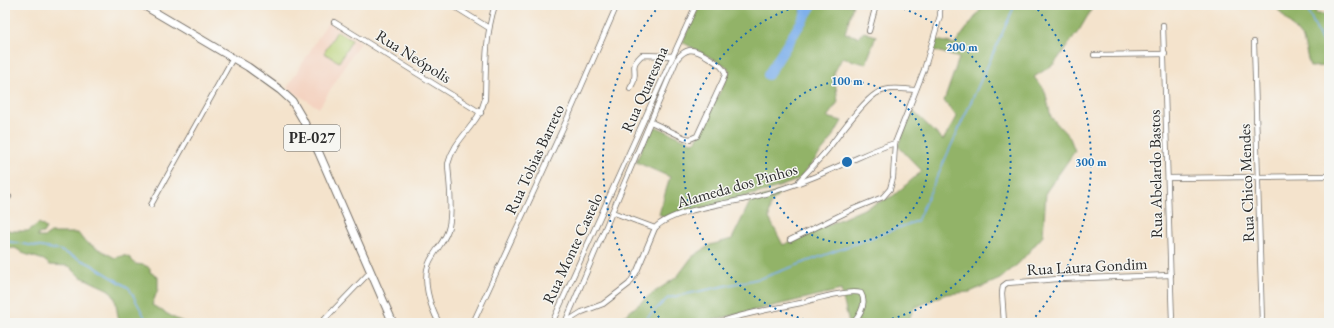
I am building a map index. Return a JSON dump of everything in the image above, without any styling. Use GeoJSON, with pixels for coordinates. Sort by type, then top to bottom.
{"type":"FeatureCollection","features":[{"type":"Feature","properties":{"kind":"main road","name":"PE-027"},"geometry":{"type":"LineString","coordinates":[[143,5],[233,58],[280,90],[292,101],[319,153],[393,323]]}},
{"type":"Feature","properties":{"kind":"main road"},"geometry":{"type":"LineString","coordinates":[[153,5],[157,14]]}},
{"type":"Feature","properties":{"kind":"street"},"geometry":{"type":"LineString","coordinates":[[452,5],[489,28]]}},
{"type":"Feature","properties":{"kind":"street"},"geometry":{"type":"LineString","coordinates":[[439,323],[433,309],[428,290],[427,268],[444,239],[449,225],[448,164],[450,157],[456,144],[474,124],[481,113],[485,99],[486,51],[489,28],[495,5]]}},
{"type":"Feature","properties":{"kind":"street","name":"Rua Tobias Barreto"},"geometry":{"type":"LineString","coordinates":[[473,323],[562,131],[617,5]]}},
{"type":"Feature","properties":{"kind":"street","name":"Rua Quaresma"},"geometry":{"type":"LineString","coordinates":[[616,183],[696,5]]}},
{"type":"Feature","properties":{"kind":"street"},"geometry":{"type":"LineString","coordinates":[[869,31],[876,5]]}},
{"type":"Feature","properties":{"kind":"street"},"geometry":{"type":"LineString","coordinates":[[790,240],[851,210],[883,197],[892,185],[895,143],[924,70],[940,16],[940,5]]}},
{"type":"Feature","properties":{"kind":"street","name":"Rua Neópolis"},"geometry":{"type":"LineString","coordinates":[[334,22],[481,113]]}},
{"type":"Feature","properties":{"kind":"street","name":"Rua Abelardo Bastos"},"geometry":{"type":"LineString","coordinates":[[1164,24],[1172,323]]}},
{"type":"Feature","properties":{"kind":"street","name":"Rua Chico Mendes"},"geometry":{"type":"LineString","coordinates":[[1254,42],[1262,323]]}},
{"type":"Feature","properties":{"kind":"street"},"geometry":{"type":"LineString","coordinates":[[565,323],[677,59],[688,50],[695,51],[708,57],[721,67],[725,74],[696,136],[690,139],[685,138],[651,122]]}},
{"type":"Feature","properties":{"kind":"street"},"geometry":{"type":"LineString","coordinates":[[1094,55],[1165,54]]}},
{"type":"Feature","properties":{"kind":"street"},"geometry":{"type":"LineString","coordinates":[[630,89],[634,80],[633,68],[636,60],[642,55],[673,56]]}},
{"type":"Feature","properties":{"kind":"street"},"geometry":{"type":"LineString","coordinates":[[151,205],[233,58]]}},
{"type":"Feature","properties":{"kind":"street"},"geometry":{"type":"LineString","coordinates":[[798,182],[817,162],[871,97],[878,92],[886,90],[915,90]]}},
{"type":"Feature","properties":{"kind":"street","name":"Alameda dos Pinhos"},"geometry":{"type":"LineString","coordinates":[[655,228],[660,223],[674,217],[708,207],[750,198],[798,182],[839,166],[866,153],[895,143]]}},
{"type":"Feature","properties":{"kind":"street"},"geometry":{"type":"LineString","coordinates":[[1168,178],[1329,176]]}},
{"type":"Feature","properties":{"kind":"street","name":"Rua Monte Castelo"},"geometry":{"type":"LineString","coordinates":[[552,323],[616,183]]}},
{"type":"Feature","properties":{"kind":"street"},"geometry":{"type":"LineString","coordinates":[[565,323],[575,315],[603,304],[629,284],[637,271],[655,228],[612,212]]}},
{"type":"Feature","properties":{"kind":"street"},"geometry":{"type":"LineString","coordinates":[[321,323],[371,271]]}},
{"type":"Feature","properties":{"kind":"street","name":"Rua Laura Gondim"},"geometry":{"type":"LineString","coordinates":[[1004,323],[1003,286],[1010,282],[1171,275]]}},
{"type":"Feature","properties":{"kind":"street"},"geometry":{"type":"LineString","coordinates":[[717,323],[750,314],[836,295],[857,292],[861,293],[863,297],[863,304],[859,315],[853,323]]}},
{"type":"Feature","properties":{"kind":"shaded area"},"geometry":{"type":"Polygon","coordinates":[[[328,22],[360,42],[319,108],[287,88],[328,22]]]}},
{"type":"Feature","properties":{"kind":"green space"},"geometry":{"type":"Polygon","coordinates":[[[700,5],[853,5],[845,33],[858,37],[864,32],[876,36],[866,64],[842,58],[834,73],[838,102],[827,117],[842,121],[831,140],[800,178],[770,190],[666,218],[659,214],[670,177],[636,162],[652,125],[691,142],[696,141],[730,71],[726,66],[682,42],[700,5]]]}},
{"type":"Feature","properties":{"kind":"green space"},"geometry":{"type":"Polygon","coordinates":[[[984,5],[1094,5],[1080,29],[1054,64],[1034,77],[1045,91],[1051,117],[1070,138],[1075,151],[1046,192],[1043,236],[1019,263],[1000,279],[970,292],[946,294],[914,308],[907,323],[849,323],[841,290],[713,320],[711,323],[616,323],[650,295],[677,277],[692,257],[710,245],[732,239],[750,202],[782,190],[770,205],[769,218],[783,245],[893,196],[922,171],[898,146],[912,110],[943,140],[957,117],[944,101],[959,58],[934,50],[936,40],[955,44],[984,5]]]}},
{"type":"Feature","properties":{"kind":"green space"},"geometry":{"type":"Polygon","coordinates":[[[1274,5],[1315,5],[1316,14],[1329,14],[1329,66],[1310,67],[1303,39],[1274,5]]]}},
{"type":"Feature","properties":{"kind":"green space"},"geometry":{"type":"Polygon","coordinates":[[[337,31],[352,40],[339,62],[324,53],[337,31]]]}},
{"type":"Feature","properties":{"kind":"green space"},"geometry":{"type":"Polygon","coordinates":[[[39,223],[46,228],[43,233],[38,234],[38,237],[45,237],[51,233],[78,233],[84,241],[115,258],[126,256],[135,264],[144,265],[150,268],[150,272],[158,277],[158,289],[152,305],[186,323],[119,323],[115,298],[109,290],[79,276],[69,266],[50,265],[44,260],[25,254],[15,248],[5,249],[5,229],[12,231],[28,231],[39,223]]]}},
{"type":"Feature","properties":{"kind":"water"},"geometry":{"type":"Polygon","coordinates":[[[800,5],[818,5],[812,10],[809,9],[805,13],[806,17],[804,20],[798,21],[802,17],[800,5]]]}},
{"type":"Feature","properties":{"kind":"waterway"},"geometry":{"type":"LineString","coordinates":[[768,75],[812,5]]}},
{"type":"Feature","properties":{"kind":"waterway"},"geometry":{"type":"LineString","coordinates":[[641,323],[668,298],[762,278],[917,221],[1015,5]]}},
{"type":"Feature","properties":{"kind":"waterway"},"geometry":{"type":"LineString","coordinates":[[1302,5],[1309,13],[1323,44]]}},
{"type":"Feature","properties":{"kind":"waterway"},"geometry":{"type":"LineString","coordinates":[[5,241],[59,250],[90,264],[129,288],[148,323]]}}]}
